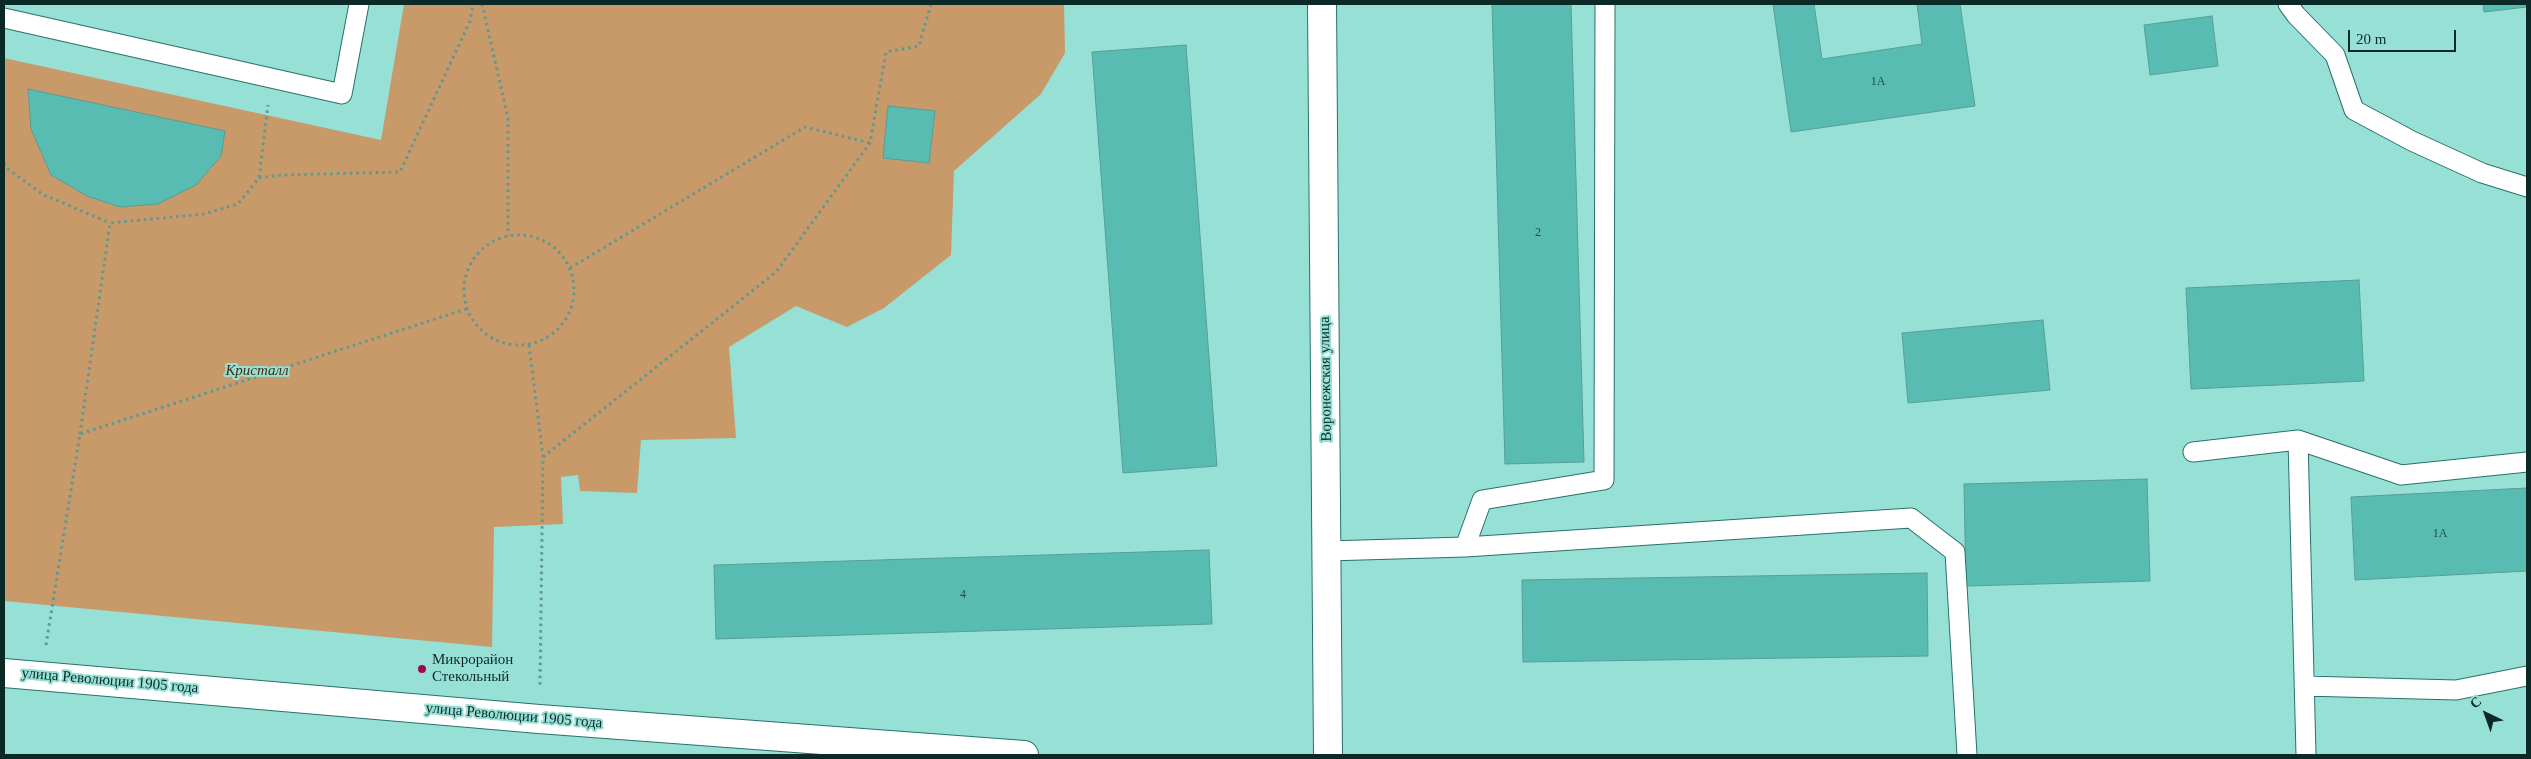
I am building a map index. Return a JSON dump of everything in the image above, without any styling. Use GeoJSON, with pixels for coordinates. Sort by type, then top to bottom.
{"type":"FeatureCollection","features":[{"type":"Feature","properties":{"kind":"main road","name":"Воронежская улица"},"geometry":{"type":"LineString","coordinates":[[1322,4],[1328,755]]}},
{"type":"Feature","properties":{"kind":"main road","name":"улица Революции 1905 года"},"geometry":{"type":"LineString","coordinates":[[4,672],[539,719],[1024,755]]}},
{"type":"Feature","properties":{"kind":"lane"},"geometry":{"type":"LineString","coordinates":[[4,18],[342,94],[359,4]]}},
{"type":"Feature","properties":{"kind":"lane"},"geometry":{"type":"LineString","coordinates":[[1465,546],[1482,500],[1604,480],[1605,4]]}},
{"type":"Feature","properties":{"kind":"lane"},"geometry":{"type":"LineString","coordinates":[[2288,4],[2296,16],[2335,55],[2354,110],[2412,141],[2482,174],[2527,187]]}},
{"type":"Feature","properties":{"kind":"lane"},"geometry":{"type":"LineString","coordinates":[[2298,440],[2306,755]]}},
{"type":"Feature","properties":{"kind":"lane"},"geometry":{"type":"LineString","coordinates":[[2193,452],[2298,440],[2401,475],[2527,462]]}},
{"type":"Feature","properties":{"kind":"lane"},"geometry":{"type":"LineString","coordinates":[[1327,551],[1465,546],[1911,518],[1955,552],[1967,755]]}},
{"type":"Feature","properties":{"kind":"lane"},"geometry":{"type":"LineString","coordinates":[[2304,686],[2456,690],[2527,676]]}},
{"type":"Feature","properties":{"kind":"path"},"geometry":{"type":"LineString","coordinates":[[259,178],[282,175],[400,172],[470,21],[473,4]]}},
{"type":"Feature","properties":{"kind":"path"},"geometry":{"type":"LineString","coordinates":[[482,4],[508,118],[508,236]]}},
{"type":"Feature","properties":{"kind":"path"},"geometry":{"type":"LineString","coordinates":[[543,457],[776,272],[870,142],[886,52],[919,46],[931,4]]}},
{"type":"Feature","properties":{"kind":"path"},"geometry":{"type":"LineString","coordinates":[[4,163],[8,169],[42,194],[110,223],[204,214],[238,204],[259,178],[272,78]]}},
{"type":"Feature","properties":{"kind":"path"},"geometry":{"type":"LineString","coordinates":[[570,268],[805,127],[870,142]]}},
{"type":"Feature","properties":{"kind":"path"},"geometry":{"type":"LineString","coordinates":[[42,676],[80,434],[110,223]]}},
{"type":"Feature","properties":{"kind":"path"},"geometry":{"type":"LineString","coordinates":[[515,234],[538,237],[557,249],[570,268],[575,288],[572,307],[562,325],[548,338],[529,345],[509,345],[491,339],[475,326],[466,309],[463,289],[466,270],[482,248],[493,240],[508,236],[515,234]]}},
{"type":"Feature","properties":{"kind":"path"},"geometry":{"type":"LineString","coordinates":[[80,434],[466,309]]}},
{"type":"Feature","properties":{"kind":"path"},"geometry":{"type":"LineString","coordinates":[[529,345],[543,457],[540,686]]}},
{"type":"Feature","properties":{"kind":"green space","name":"Кристалл"},"geometry":{"type":"Polygon","coordinates":[[[404,4],[1064,4],[1065,53],[1041,94],[954,171],[951,255],[884,308],[847,327],[796,306],[729,347],[736,438],[641,440],[637,493],[580,491],[578,475],[561,477],[563,524],[494,527],[492,647],[4,601],[4,58],[381,140],[404,4]]]}},
{"type":"Feature","properties":{"kind":"building"},"geometry":{"type":"Polygon","coordinates":[[[1492,4],[1571,4],[1584,462],[1505,464],[1492,4]]]}},
{"type":"Feature","properties":{"kind":"building"},"geometry":{"type":"Polygon","coordinates":[[[1773,4],[1814,4],[1822,59],[1922,44],[1917,4],[1960,4],[1975,106],[1791,132],[1773,4]]]}},
{"type":"Feature","properties":{"kind":"building"},"geometry":{"type":"Polygon","coordinates":[[[2483,4],[2527,4],[2527,7],[2484,12],[2483,4]]]}},
{"type":"Feature","properties":{"kind":"building"},"geometry":{"type":"Polygon","coordinates":[[[2212,16],[2218,66],[2150,75],[2144,25],[2212,16]]]}},
{"type":"Feature","properties":{"kind":"building"},"geometry":{"type":"Polygon","coordinates":[[[1186,45],[1217,466],[1123,473],[1092,52],[1186,45]]]}},
{"type":"Feature","properties":{"kind":"building"},"geometry":{"type":"Polygon","coordinates":[[[28,89],[225,131],[221,156],[196,185],[158,204],[120,207],[87,196],[51,175],[31,129],[28,89]]]}},
{"type":"Feature","properties":{"kind":"building"},"geometry":{"type":"Polygon","coordinates":[[[888,106],[935,111],[929,163],[883,158],[888,106]]]}},
{"type":"Feature","properties":{"kind":"building"},"geometry":{"type":"Polygon","coordinates":[[[2359,280],[2364,381],[2191,389],[2186,288],[2359,280]]]}},
{"type":"Feature","properties":{"kind":"building"},"geometry":{"type":"Polygon","coordinates":[[[2043,320],[2050,390],[1908,403],[1902,333],[2043,320]]]}},
{"type":"Feature","properties":{"kind":"building"},"geometry":{"type":"Polygon","coordinates":[[[2147,479],[2150,581],[1966,586],[1964,484],[2147,479]]]}},
{"type":"Feature","properties":{"kind":"building"},"geometry":{"type":"Polygon","coordinates":[[[2527,488],[2527,571],[2355,580],[2351,497],[2527,488]]]}},
{"type":"Feature","properties":{"kind":"building"},"geometry":{"type":"Polygon","coordinates":[[[1209,550],[1212,624],[716,639],[714,565],[1209,550]]]}},
{"type":"Feature","properties":{"kind":"building"},"geometry":{"type":"Polygon","coordinates":[[[1927,573],[1928,656],[1523,662],[1522,580],[1927,573]]]}},
{"type":"Feature","properties":{"kind":"place","name":"Микрорайон Стекольный"},"geometry":{"type":"Point","coordinates":[422,669]}}]}
